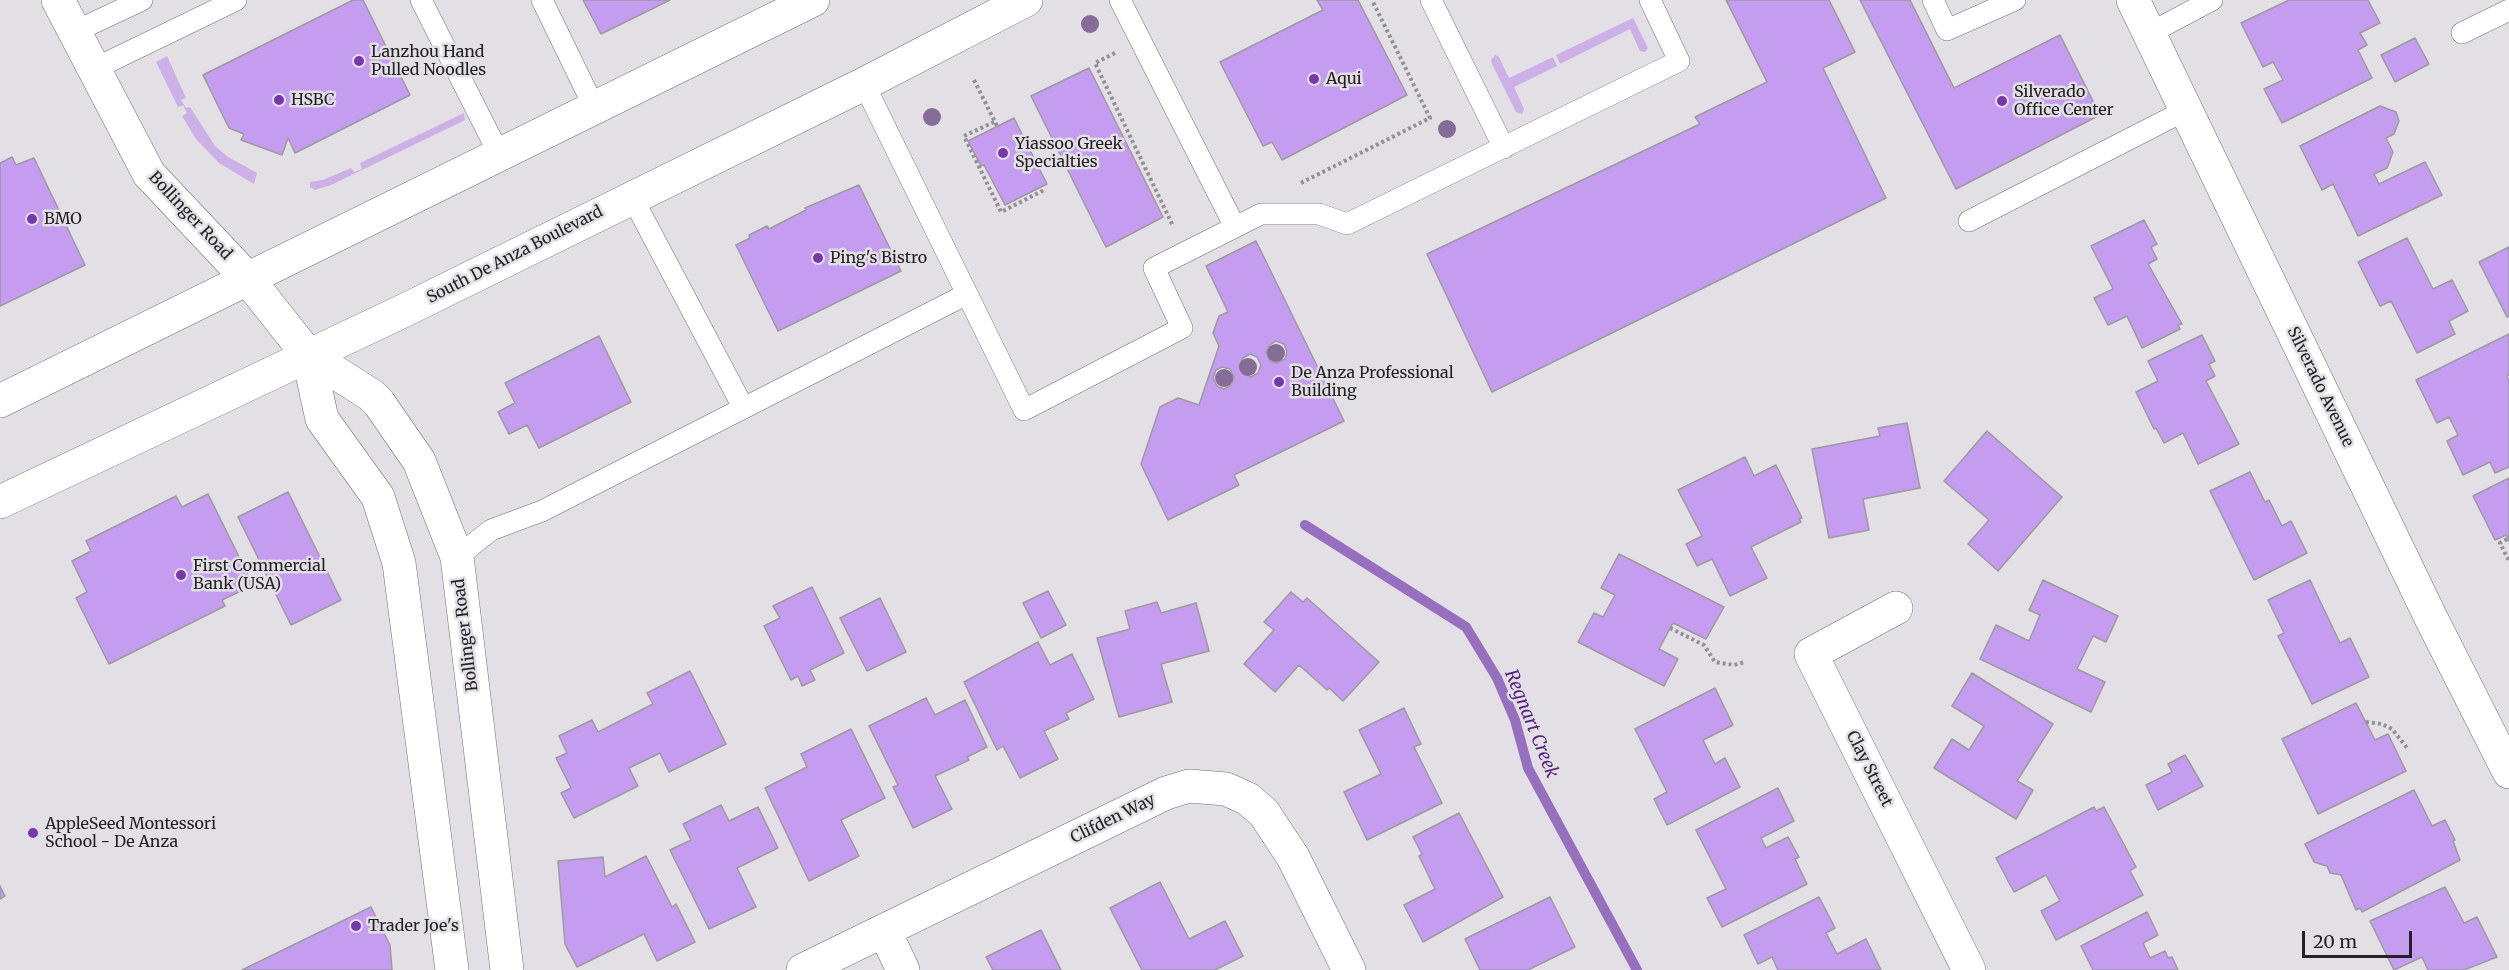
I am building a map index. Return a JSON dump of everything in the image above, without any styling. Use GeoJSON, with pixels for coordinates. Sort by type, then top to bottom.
{"type":"FeatureCollection","features":[{"type":"Feature","properties":{"kind":"main road","name":"Bollinger Road"},"geometry":{"type":"LineString","coordinates":[[58,0],[149,174],[248,279],[308,355],[371,395],[379,403],[419,461],[457,556],[507,970]]}},
{"type":"Feature","properties":{"kind":"main road"},"geometry":{"type":"LineString","coordinates":[[0,401],[813,0]]}},
{"type":"Feature","properties":{"kind":"main road","name":"South De Anza Boulevard"},"geometry":{"type":"LineString","coordinates":[[0,502],[404,311],[864,84],[1026,0]]}},
{"type":"Feature","properties":{"kind":"main road","name":"Silverado Avenue"},"geometry":{"type":"LineString","coordinates":[[2133,0],[2436,628],[2509,772]]}},
{"type":"Feature","properties":{"kind":"main road","name":"Bollinger Road"},"geometry":{"type":"LineString","coordinates":[[308,355],[322,419],[378,497],[399,563],[452,970]]}},
{"type":"Feature","properties":{"kind":"main road","name":"Clay Street"},"geometry":{"type":"LineString","coordinates":[[1896,608],[1811,654],[1969,970]]}},
{"type":"Feature","properties":{"kind":"main road","name":"Clifden Way"},"geometry":{"type":"LineString","coordinates":[[803,970],[1166,793],[1189,786],[1226,789],[1248,799],[1264,813],[1293,857],[1349,970]]}},
{"type":"Feature","properties":{"kind":"main road"},"geometry":{"type":"LineString","coordinates":[[885,932],[903,970]]}},
{"type":"Feature","properties":{"kind":"lane"},"geometry":{"type":"LineString","coordinates":[[74,32],[142,0]]}},
{"type":"Feature","properties":{"kind":"lane"},"geometry":{"type":"LineString","coordinates":[[94,69],[195,9],[236,0]]}},
{"type":"Feature","properties":{"kind":"lane"},"geometry":{"type":"LineString","coordinates":[[421,0],[500,156]]}},
{"type":"Feature","properties":{"kind":"lane"},"geometry":{"type":"LineString","coordinates":[[542,0],[595,109]]}},
{"type":"Feature","properties":{"kind":"lane"},"geometry":{"type":"LineString","coordinates":[[1120,0],[1235,227]]}},
{"type":"Feature","properties":{"kind":"lane"},"geometry":{"type":"LineString","coordinates":[[1431,0],[1504,148]]}},
{"type":"Feature","properties":{"kind":"lane"},"geometry":{"type":"LineString","coordinates":[[864,84],[1024,410],[1182,328],[1154,268],[1261,214],[1319,214],[1347,224],[1679,61],[1650,0]]}},
{"type":"Feature","properties":{"kind":"lane"},"geometry":{"type":"LineString","coordinates":[[1933,0],[1947,30],[2014,0]]}},
{"type":"Feature","properties":{"kind":"lane"},"geometry":{"type":"LineString","coordinates":[[2150,33],[2212,0]]}},
{"type":"Feature","properties":{"kind":"lane"},"geometry":{"type":"LineString","coordinates":[[2462,33],[2509,10]]}},
{"type":"Feature","properties":{"kind":"lane"},"geometry":{"type":"LineString","coordinates":[[1969,221],[2186,110]]}},
{"type":"Feature","properties":{"kind":"lane"},"geometry":{"type":"LineString","coordinates":[[632,197],[742,407]]}},
{"type":"Feature","properties":{"kind":"lane"},"geometry":{"type":"LineString","coordinates":[[457,556],[491,530],[542,511],[967,294]]}},
{"type":"Feature","properties":{"kind":"path"},"geometry":{"type":"LineString","coordinates":[[1294,187],[1430,118],[1372,0]]}},
{"type":"Feature","properties":{"kind":"path"},"geometry":{"type":"LineString","coordinates":[[1111,45],[1115,52],[1095,63],[1186,252]]}},
{"type":"Feature","properties":{"kind":"path"},"geometry":{"type":"LineString","coordinates":[[974,80],[995,124],[964,136],[1001,212],[1046,189]]}},
{"type":"Feature","properties":{"kind":"path"},"geometry":{"type":"LineString","coordinates":[[2508,539],[2500,543],[2509,561]]}},
{"type":"Feature","properties":{"kind":"path"},"geometry":{"type":"LineString","coordinates":[[1671,628],[1704,645],[1715,662],[1734,665],[1744,662]]}},
{"type":"Feature","properties":{"kind":"path"},"geometry":{"type":"LineString","coordinates":[[2366,722],[2382,724],[2391,729],[2408,749]]}},
{"type":"Feature","properties":{"kind":"shaded area"},"geometry":{"type":"Polygon","coordinates":[[[1633,18],[1648,48],[1645,52],[1640,51],[1630,29],[1560,64],[1556,55],[1633,18]]]}},
{"type":"Feature","properties":{"kind":"shaded area"},"geometry":{"type":"Polygon","coordinates":[[[1495,55],[1499,57],[1509,78],[1553,57],[1557,66],[1514,87],[1524,109],[1522,114],[1516,112],[1492,64],[1491,60],[1495,55]]]}},
{"type":"Feature","properties":{"kind":"shaded area"},"geometry":{"type":"Polygon","coordinates":[[[167,56],[186,98],[181,100],[186,108],[190,107],[215,146],[228,157],[257,173],[254,184],[219,163],[196,139],[182,116],[187,113],[183,105],[178,107],[156,62],[167,56]]]}},
{"type":"Feature","properties":{"kind":"shaded area"},"geometry":{"type":"Polygon","coordinates":[[[464,113],[465,120],[331,185],[315,190],[310,187],[310,182],[323,180],[351,168],[354,172],[362,169],[360,163],[464,113]]]}},
{"type":"Feature","properties":{"kind":"building"},"geometry":{"type":"Polygon","coordinates":[[[353,0],[363,0],[410,95],[295,153],[288,138],[282,155],[241,140],[244,134],[229,128],[203,75],[353,0]]]}},
{"type":"Feature","properties":{"kind":"building"},"geometry":{"type":"Polygon","coordinates":[[[583,0],[670,0],[601,34],[583,0]]]}},
{"type":"Feature","properties":{"kind":"building","name":"Aqui"},"geometry":{"type":"Polygon","coordinates":[[[1317,0],[1358,0],[1407,95],[1282,160],[1272,142],[1263,146],[1220,62],[1323,10],[1317,0]]]}},
{"type":"Feature","properties":{"kind":"building"},"geometry":{"type":"Polygon","coordinates":[[[1726,0],[1829,0],[1855,52],[1823,68],[1886,198],[1492,392],[1427,254],[1700,124],[1695,117],[1767,82],[1726,0]]]}},
{"type":"Feature","properties":{"kind":"building","name":"Silverado Office Center"},"geometry":{"type":"Polygon","coordinates":[[[1860,0],[1910,0],[1954,88],[2060,35],[2100,115],[1956,189],[1860,0]]]}},
{"type":"Feature","properties":{"kind":"building"},"geometry":{"type":"Polygon","coordinates":[[[2289,0],[2368,0],[2380,23],[2360,33],[2367,45],[2358,50],[2372,78],[2282,123],[2264,89],[2283,80],[2273,62],[2263,67],[2241,23],[2289,0]]]}},
{"type":"Feature","properties":{"kind":"building"},"geometry":{"type":"Polygon","coordinates":[[[2415,38],[2429,64],[2395,82],[2381,55],[2415,38]]]}},
{"type":"Feature","properties":{"kind":"building"},"geometry":{"type":"Polygon","coordinates":[[[1089,68],[1163,217],[1106,247],[1031,96],[1089,68]]]}},
{"type":"Feature","properties":{"kind":"building"},"geometry":{"type":"Polygon","coordinates":[[[2380,106],[2396,112],[2399,121],[2394,134],[2386,138],[2393,152],[2387,168],[2374,174],[2379,184],[2425,162],[2442,195],[2358,236],[2333,184],[2322,190],[2300,146],[2380,106]]]}},
{"type":"Feature","properties":{"kind":"building","name":"Yiassoo Greek Specialties"},"geometry":{"type":"Polygon","coordinates":[[[1014,118],[1047,184],[1005,205],[984,165],[981,166],[968,141],[1014,118]]]}},
{"type":"Feature","properties":{"kind":"building","name":"BMO"},"geometry":{"type":"Polygon","coordinates":[[[12,157],[16,165],[34,158],[85,265],[0,306],[0,163],[12,157]]]}},
{"type":"Feature","properties":{"kind":"building","name":"Ping's Bistro"},"geometry":{"type":"Polygon","coordinates":[[[859,185],[901,271],[778,331],[736,245],[767,226],[769,229],[806,210],[805,208],[859,185]]]}},
{"type":"Feature","properties":{"kind":"building"},"geometry":{"type":"Polygon","coordinates":[[[2144,220],[2157,244],[2151,247],[2157,259],[2148,264],[2182,324],[2178,325],[2180,329],[2142,348],[2127,316],[2108,325],[2094,298],[2113,289],[2091,246],[2144,220]]]}},
{"type":"Feature","properties":{"kind":"building"},"geometry":{"type":"Polygon","coordinates":[[[2407,238],[2433,289],[2452,280],[2468,311],[2449,321],[2455,334],[2417,353],[2391,301],[2380,306],[2358,262],[2407,238]]]}},
{"type":"Feature","properties":{"kind":"building","name":"De Anza Professional Building"},"geometry":{"type":"Polygon","coordinates":[[[1256,241],[1344,421],[1234,475],[1239,485],[1168,520],[1141,464],[1160,407],[1178,398],[1199,405],[1219,346],[1213,333],[1219,316],[1228,312],[1206,266],[1256,241]],[[1276,341],[1266,352],[1270,361],[1277,363],[1285,359],[1287,352],[1284,344],[1276,341]],[[1250,354],[1243,358],[1239,366],[1244,374],[1251,377],[1258,373],[1261,365],[1257,357],[1250,354]],[[1222,367],[1216,370],[1213,378],[1217,386],[1224,389],[1231,385],[1234,377],[1230,369],[1222,367]]]}},
{"type":"Feature","properties":{"kind":"building"},"geometry":{"type":"Polygon","coordinates":[[[2509,247],[2509,316],[2507,317],[2479,262],[2509,247]]]}},
{"type":"Feature","properties":{"kind":"building"},"geometry":{"type":"Polygon","coordinates":[[[2509,334],[2509,375],[2507,376],[2509,381],[2509,467],[2495,473],[2490,462],[2463,475],[2447,441],[2458,435],[2449,417],[2437,423],[2416,380],[2509,334]]]}},
{"type":"Feature","properties":{"kind":"building"},"geometry":{"type":"Polygon","coordinates":[[[2202,335],[2215,361],[2209,364],[2215,376],[2206,381],[2239,444],[2198,464],[2183,433],[2164,443],[2156,428],[2154,429],[2136,392],[2158,381],[2148,361],[2202,335]]]}},
{"type":"Feature","properties":{"kind":"building"},"geometry":{"type":"Polygon","coordinates":[[[599,336],[631,402],[539,448],[527,425],[509,434],[498,412],[515,403],[505,383],[599,336]]]}},
{"type":"Feature","properties":{"kind":"building"},"geometry":{"type":"Polygon","coordinates":[[[1907,423],[1920,488],[1863,499],[1869,530],[1829,538],[1812,449],[1880,436],[1878,428],[1907,423]]]}},
{"type":"Feature","properties":{"kind":"building"},"geometry":{"type":"Polygon","coordinates":[[[1987,431],[2062,497],[1998,571],[1968,544],[1989,520],[1944,481],[1987,431]]]}},
{"type":"Feature","properties":{"kind":"building"},"geometry":{"type":"Polygon","coordinates":[[[1745,457],[1754,476],[1776,465],[1802,518],[1799,519],[1801,522],[1751,547],[1767,578],[1730,596],[1712,559],[1697,566],[1686,544],[1702,536],[1678,490],[1745,457]]]}},
{"type":"Feature","properties":{"kind":"building"},"geometry":{"type":"Polygon","coordinates":[[[2250,472],[2265,502],[2269,500],[2282,526],[2291,521],[2307,553],[2254,580],[2210,491],[2250,472]]]}},
{"type":"Feature","properties":{"kind":"building"},"geometry":{"type":"Polygon","coordinates":[[[2509,478],[2509,542],[2506,535],[2495,540],[2473,496],[2509,478]]]}},
{"type":"Feature","properties":{"kind":"building"},"geometry":{"type":"Polygon","coordinates":[[[288,492],[341,600],[291,625],[238,517],[288,492]]]}},
{"type":"Feature","properties":{"kind":"building"},"geometry":{"type":"Polygon","coordinates":[[[208,494],[253,585],[222,600],[225,606],[109,664],[76,598],[87,592],[72,561],[91,551],[86,541],[176,496],[182,507],[208,494]]]}},
{"type":"Feature","properties":{"kind":"building"},"geometry":{"type":"Polygon","coordinates":[[[1619,554],[1724,607],[1706,639],[1673,623],[1659,649],[1678,659],[1664,686],[1578,642],[1594,613],[1603,617],[1615,595],[1601,588],[1619,554]]]}},
{"type":"Feature","properties":{"kind":"building"},"geometry":{"type":"Polygon","coordinates":[[[2043,580],[2118,616],[2106,642],[2093,636],[2077,669],[2105,682],[2091,712],[1980,659],[1996,625],[2029,641],[2040,615],[2029,610],[2043,580]]]}},
{"type":"Feature","properties":{"kind":"building"},"geometry":{"type":"Polygon","coordinates":[[[2310,580],[2340,643],[2350,638],[2369,677],[2312,704],[2278,636],[2284,633],[2268,600],[2310,580]]]}},
{"type":"Feature","properties":{"kind":"building"},"geometry":{"type":"Polygon","coordinates":[[[812,587],[844,653],[810,670],[815,680],[802,686],[798,676],[791,680],[764,626],[780,618],[773,606],[812,587]]]}},
{"type":"Feature","properties":{"kind":"building"},"geometry":{"type":"Polygon","coordinates":[[[1048,591],[1066,625],[1041,638],[1023,603],[1048,591]]]}},
{"type":"Feature","properties":{"kind":"building"},"geometry":{"type":"Polygon","coordinates":[[[1291,592],[1303,602],[1307,598],[1379,662],[1343,701],[1299,665],[1275,692],[1244,664],[1274,630],[1264,622],[1291,592]]]}},
{"type":"Feature","properties":{"kind":"building"},"geometry":{"type":"Polygon","coordinates":[[[880,598],[906,652],[867,671],[840,618],[880,598]]]}},
{"type":"Feature","properties":{"kind":"building"},"geometry":{"type":"Polygon","coordinates":[[[1157,602],[1161,613],[1196,603],[1209,651],[1161,664],[1172,702],[1119,717],[1097,638],[1130,629],[1125,611],[1157,602]]]}},
{"type":"Feature","properties":{"kind":"building"},"geometry":{"type":"Polygon","coordinates":[[[1038,642],[1050,665],[1072,654],[1094,699],[1066,713],[1069,719],[1044,731],[1058,759],[1020,778],[1003,746],[997,750],[964,682],[1038,642]]]}},
{"type":"Feature","properties":{"kind":"building"},"geometry":{"type":"Polygon","coordinates":[[[690,671],[726,744],[669,772],[660,753],[629,768],[638,786],[574,818],[561,793],[571,788],[556,758],[567,753],[559,736],[592,720],[598,732],[653,704],[647,693],[690,671]]]}},
{"type":"Feature","properties":{"kind":"building"},"geometry":{"type":"Polygon","coordinates":[[[1972,673],[2053,724],[2017,781],[2033,790],[2016,819],[1934,768],[1952,739],[1969,750],[1984,726],[1952,706],[1972,673]]]}},
{"type":"Feature","properties":{"kind":"building"},"geometry":{"type":"Polygon","coordinates":[[[1715,688],[1733,725],[1703,740],[1715,764],[1725,758],[1740,787],[1667,825],[1654,799],[1667,792],[1635,729],[1715,688]]]}},
{"type":"Feature","properties":{"kind":"building"},"geometry":{"type":"Polygon","coordinates":[[[926,698],[935,715],[965,700],[987,747],[967,757],[969,760],[935,776],[952,809],[913,828],[893,787],[898,785],[869,726],[926,698]]]}},
{"type":"Feature","properties":{"kind":"building"},"geometry":{"type":"Polygon","coordinates":[[[2356,703],[2375,740],[2388,734],[2406,771],[2318,814],[2282,739],[2356,703]]]}},
{"type":"Feature","properties":{"kind":"building"},"geometry":{"type":"Polygon","coordinates":[[[1404,708],[1421,744],[1414,747],[1442,803],[1367,840],[1344,792],[1381,774],[1359,730],[1404,708]]]}},
{"type":"Feature","properties":{"kind":"building"},"geometry":{"type":"Polygon","coordinates":[[[851,729],[885,798],[841,820],[859,856],[809,881],[765,788],[807,767],[801,754],[851,729]]]}},
{"type":"Feature","properties":{"kind":"building"},"geometry":{"type":"Polygon","coordinates":[[[2185,755],[2203,786],[2158,810],[2146,785],[2172,772],[2168,764],[2185,755]]]}},
{"type":"Feature","properties":{"kind":"building"},"geometry":{"type":"Polygon","coordinates":[[[1778,788],[1794,821],[1761,838],[1766,848],[1788,837],[1799,857],[1795,859],[1807,884],[1722,927],[1707,898],[1726,889],[1696,830],[1778,788]]]}},
{"type":"Feature","properties":{"kind":"building"},"geometry":{"type":"Polygon","coordinates":[[[2414,790],[2432,826],[2445,820],[2455,840],[2453,841],[2460,860],[2362,912],[2360,908],[2356,910],[2341,875],[2330,873],[2327,866],[2314,862],[2305,844],[2414,790]]]}},
{"type":"Feature","properties":{"kind":"building"},"geometry":{"type":"Polygon","coordinates":[[[721,805],[729,821],[758,807],[778,848],[737,868],[756,907],[709,929],[670,850],[691,840],[683,824],[721,805]]]}},
{"type":"Feature","properties":{"kind":"building"},"geometry":{"type":"Polygon","coordinates":[[[2094,807],[2096,811],[2104,807],[2136,867],[2130,871],[2143,895],[2056,940],[2041,911],[2060,901],[2046,875],[2014,892],[1996,858],[2094,807]]]}},
{"type":"Feature","properties":{"kind":"building"},"geometry":{"type":"Polygon","coordinates":[[[1459,813],[1503,897],[1423,942],[1404,905],[1435,889],[1419,856],[1422,854],[1413,837],[1459,813]]]}},
{"type":"Feature","properties":{"kind":"building"},"geometry":{"type":"Polygon","coordinates":[[[646,856],[672,907],[676,904],[695,942],[657,961],[644,934],[577,967],[565,944],[558,861],[603,857],[605,877],[646,856]]]}},
{"type":"Feature","properties":{"kind":"building"},"geometry":{"type":"Polygon","coordinates":[[[1160,882],[1189,939],[1225,921],[1243,956],[1215,970],[1142,970],[1110,908],[1160,882]]]}},
{"type":"Feature","properties":{"kind":"building"},"geometry":{"type":"Polygon","coordinates":[[[0,886],[5,896],[0,899],[0,886]]]}},
{"type":"Feature","properties":{"kind":"building"},"geometry":{"type":"Polygon","coordinates":[[[2445,887],[2464,923],[2477,917],[2497,957],[2464,970],[2428,970],[2422,957],[2394,970],[2370,921],[2445,887]]]}},
{"type":"Feature","properties":{"kind":"building"},"geometry":{"type":"Polygon","coordinates":[[[1550,897],[1575,947],[1528,970],[1480,970],[1465,939],[1550,897]]]}},
{"type":"Feature","properties":{"kind":"building"},"geometry":{"type":"Polygon","coordinates":[[[1819,897],[1835,928],[1826,933],[1837,954],[1866,939],[1881,970],[1778,970],[1772,957],[1758,964],[1744,935],[1819,897]]]}},
{"type":"Feature","properties":{"kind":"building","name":"Trader Joe's"},"geometry":{"type":"Polygon","coordinates":[[[371,907],[390,945],[392,970],[242,970],[371,907]]]}},
{"type":"Feature","properties":{"kind":"building"},"geometry":{"type":"Polygon","coordinates":[[[2147,912],[2158,935],[2143,943],[2150,958],[2165,951],[2168,958],[2172,957],[2178,970],[2093,970],[2081,946],[2147,912]]]}},
{"type":"Feature","properties":{"kind":"building"},"geometry":{"type":"Polygon","coordinates":[[[1041,930],[1061,970],[993,970],[986,957],[1041,930]]]}},
{"type":"Feature","properties":{"kind":"waterway","name":"Regnart Creek"},"geometry":{"type":"LineString","coordinates":[[1305,525],[1466,627],[1497,678],[1515,720],[1528,768],[1637,970]]}},
{"type":"Feature","properties":{"kind":"place","name":"Lanzhou Hand Pulled Noodles"},"geometry":{"type":"Point","coordinates":[359,61]}},
{"type":"Feature","properties":{"kind":"place","name":"Aqui"},"geometry":{"type":"Point","coordinates":[1314,79]}},
{"type":"Feature","properties":{"kind":"place","name":"HSBC"},"geometry":{"type":"Point","coordinates":[279,100]}},
{"type":"Feature","properties":{"kind":"place","name":"Silverado Office Center"},"geometry":{"type":"Point","coordinates":[2002,101]}},
{"type":"Feature","properties":{"kind":"place","name":"Yiassoo Greek Specialties"},"geometry":{"type":"Point","coordinates":[1003,153]}},
{"type":"Feature","properties":{"kind":"place","name":"BMO"},"geometry":{"type":"Point","coordinates":[32,219]}},
{"type":"Feature","properties":{"kind":"place","name":"Ping's Bistro"},"geometry":{"type":"Point","coordinates":[818,258]}},
{"type":"Feature","properties":{"kind":"place","name":"De Anza Professional Building"},"geometry":{"type":"Point","coordinates":[1279,382]}},
{"type":"Feature","properties":{"kind":"place","name":"First Commercial Bank (USA)"},"geometry":{"type":"Point","coordinates":[181,575]}},
{"type":"Feature","properties":{"kind":"place","name":"AppleSeed Montessori School - De Anza"},"geometry":{"type":"Point","coordinates":[33,833]}},
{"type":"Feature","properties":{"kind":"place","name":"Trader Joe's"},"geometry":{"type":"Point","coordinates":[356,926]}}]}
